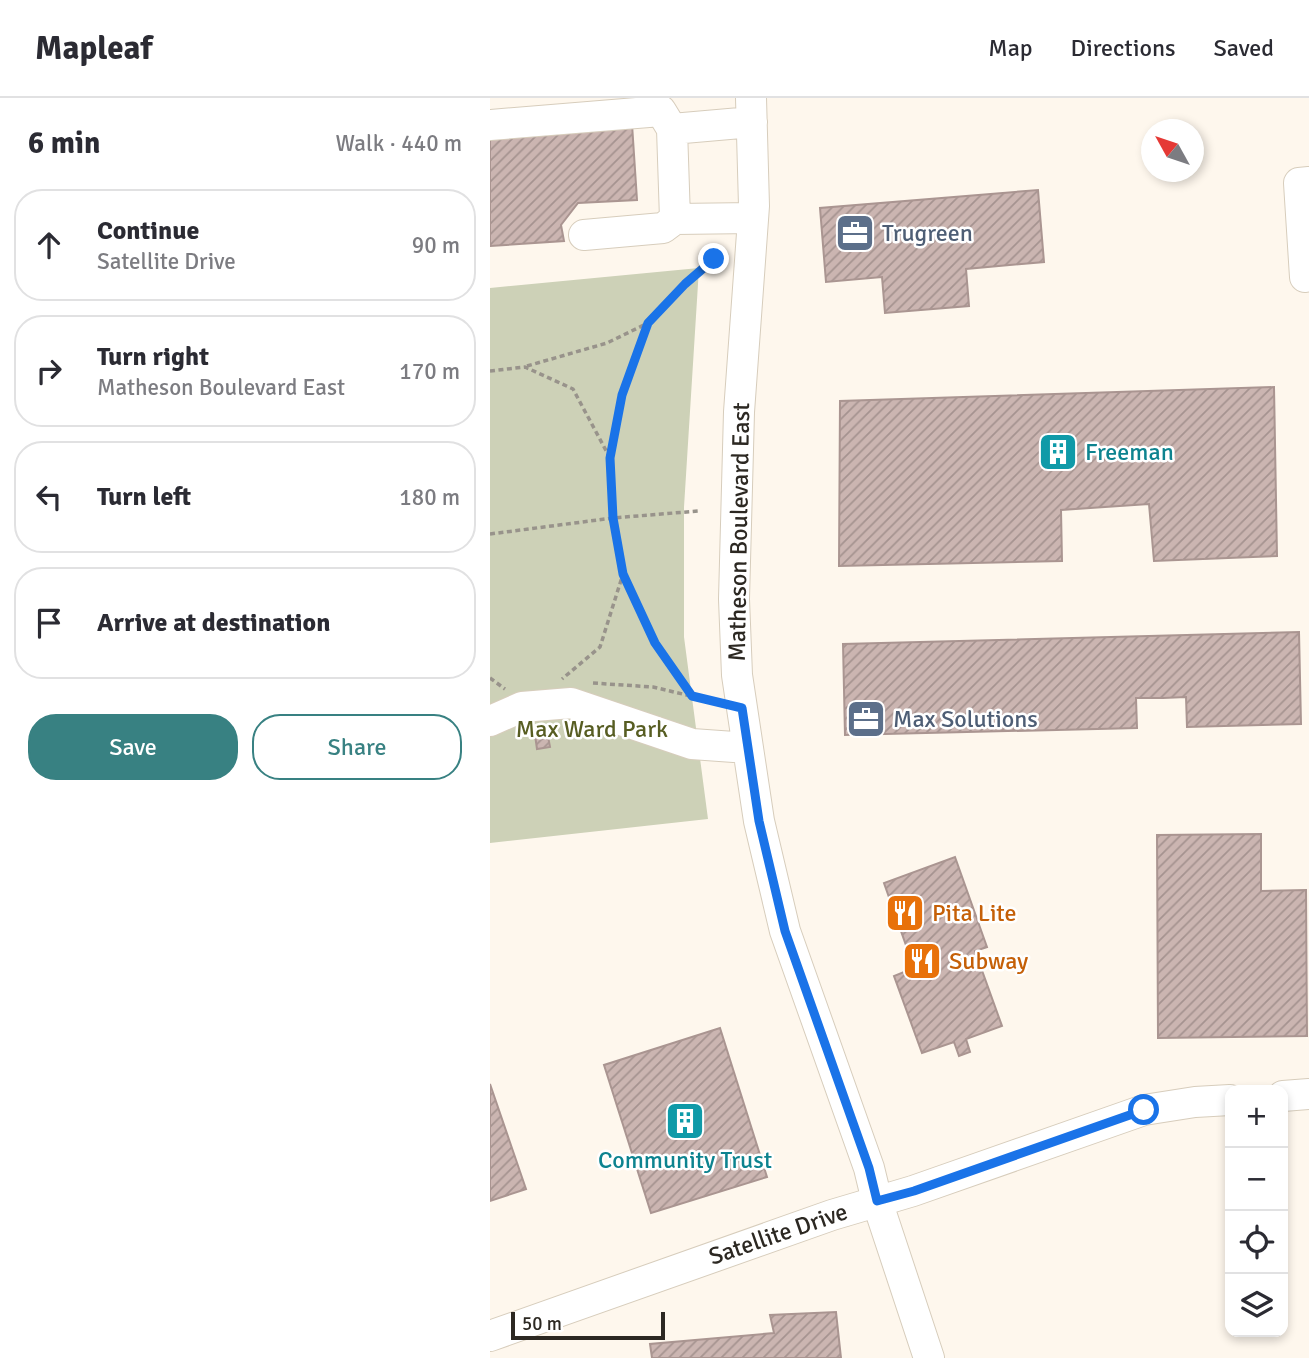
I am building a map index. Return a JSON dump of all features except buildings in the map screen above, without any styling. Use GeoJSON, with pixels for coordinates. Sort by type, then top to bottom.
{"type":"FeatureCollection","features":[{"type":"Feature","properties":{"kind":"street"},"geometry":{"type":"LineString","coordinates":[[672,129],[752,110]]}},
{"type":"Feature","properties":{"kind":"street","name":"Matheson Boulevard East"},"geometry":{"type":"LineString","coordinates":[[752,110],[753,218],[739,412],[734,599],[737,676],[759,821],[785,931],[869,1168],[877,1201],[929,1358]]}},
{"type":"Feature","properties":{"kind":"street"},"geometry":{"type":"LineString","coordinates":[[490,125],[660,111],[672,129],[675,219]]}},
{"type":"Feature","properties":{"kind":"street"},"geometry":{"type":"LineString","coordinates":[[1305,277],[1299,183],[1309,182]]}},
{"type":"Feature","properties":{"kind":"street"},"geometry":{"type":"LineString","coordinates":[[584,235],[663,228],[675,219],[753,218]]}},
{"type":"Feature","properties":{"kind":"street"},"geometry":{"type":"LineString","coordinates":[[490,720],[522,707],[571,703],[692,744],[748,748]]}},
{"type":"Feature","properties":{"kind":"street"},"geometry":{"type":"LineString","coordinates":[[1288,1096],[1309,1094]]}},
{"type":"Feature","properties":{"kind":"street","name":"Satellite Drive"},"geometry":{"type":"LineString","coordinates":[[490,1336],[832,1214],[926,1186],[1144,1110],[1225,1100]]}},
{"type":"Feature","properties":{"kind":"path"},"geometry":{"type":"LineString","coordinates":[[490,372],[525,367],[607,343],[648,323],[685,284],[714,259]]}},
{"type":"Feature","properties":{"kind":"path"},"geometry":{"type":"LineString","coordinates":[[648,323],[622,395],[610,458],[613,518],[623,574],[655,643],[692,696]]}},
{"type":"Feature","properties":{"kind":"path"},"geometry":{"type":"LineString","coordinates":[[525,367],[573,389],[610,458]]}},
{"type":"Feature","properties":{"kind":"path"},"geometry":{"type":"LineString","coordinates":[[490,534],[613,518],[698,511]]}},
{"type":"Feature","properties":{"kind":"path"},"geometry":{"type":"LineString","coordinates":[[573,681],[560,680],[600,647],[623,574]]}},
{"type":"Feature","properties":{"kind":"path"},"geometry":{"type":"LineString","coordinates":[[490,678],[506,690],[498,692]]}},
{"type":"Feature","properties":{"kind":"path"},"geometry":{"type":"LineString","coordinates":[[587,682],[653,687],[742,708]]}},
{"type":"Feature","properties":{"kind":"green space","name":"Max Ward Park"},"geometry":{"type":"Polygon","coordinates":[[[699,268],[684,507],[684,637],[708,819],[490,843],[490,288],[699,268]]]}},
{"type":"Feature","properties":{"kind":"place","name":"Trugreen"},"geometry":{"type":"Point","coordinates":[855,233]}},
{"type":"Feature","properties":{"kind":"place","name":"Freeman"},"geometry":{"type":"Point","coordinates":[1058,452]}},
{"type":"Feature","properties":{"kind":"place","name":"Max Solutions"},"geometry":{"type":"Point","coordinates":[866,719]}},
{"type":"Feature","properties":{"kind":"place","name":"Pita Lite"},"geometry":{"type":"Point","coordinates":[905,913]}},
{"type":"Feature","properties":{"kind":"place","name":"Subway"},"geometry":{"type":"Point","coordinates":[922,961]}},
{"type":"Feature","properties":{"kind":"place","name":"Community Trust"},"geometry":{"type":"Point","coordinates":[685,1121]}},
{"type":"Feature","properties":{"kind":"route"},"geometry":{"type":"LineString","coordinates":[[714,259],[685,284],[648,323],[622,395],[610,458],[613,518],[623,574],[655,643],[692,696],[742,708],[759,821],[785,931],[869,1168],[877,1201],[914,1191],[1144,1110]]}}]}
